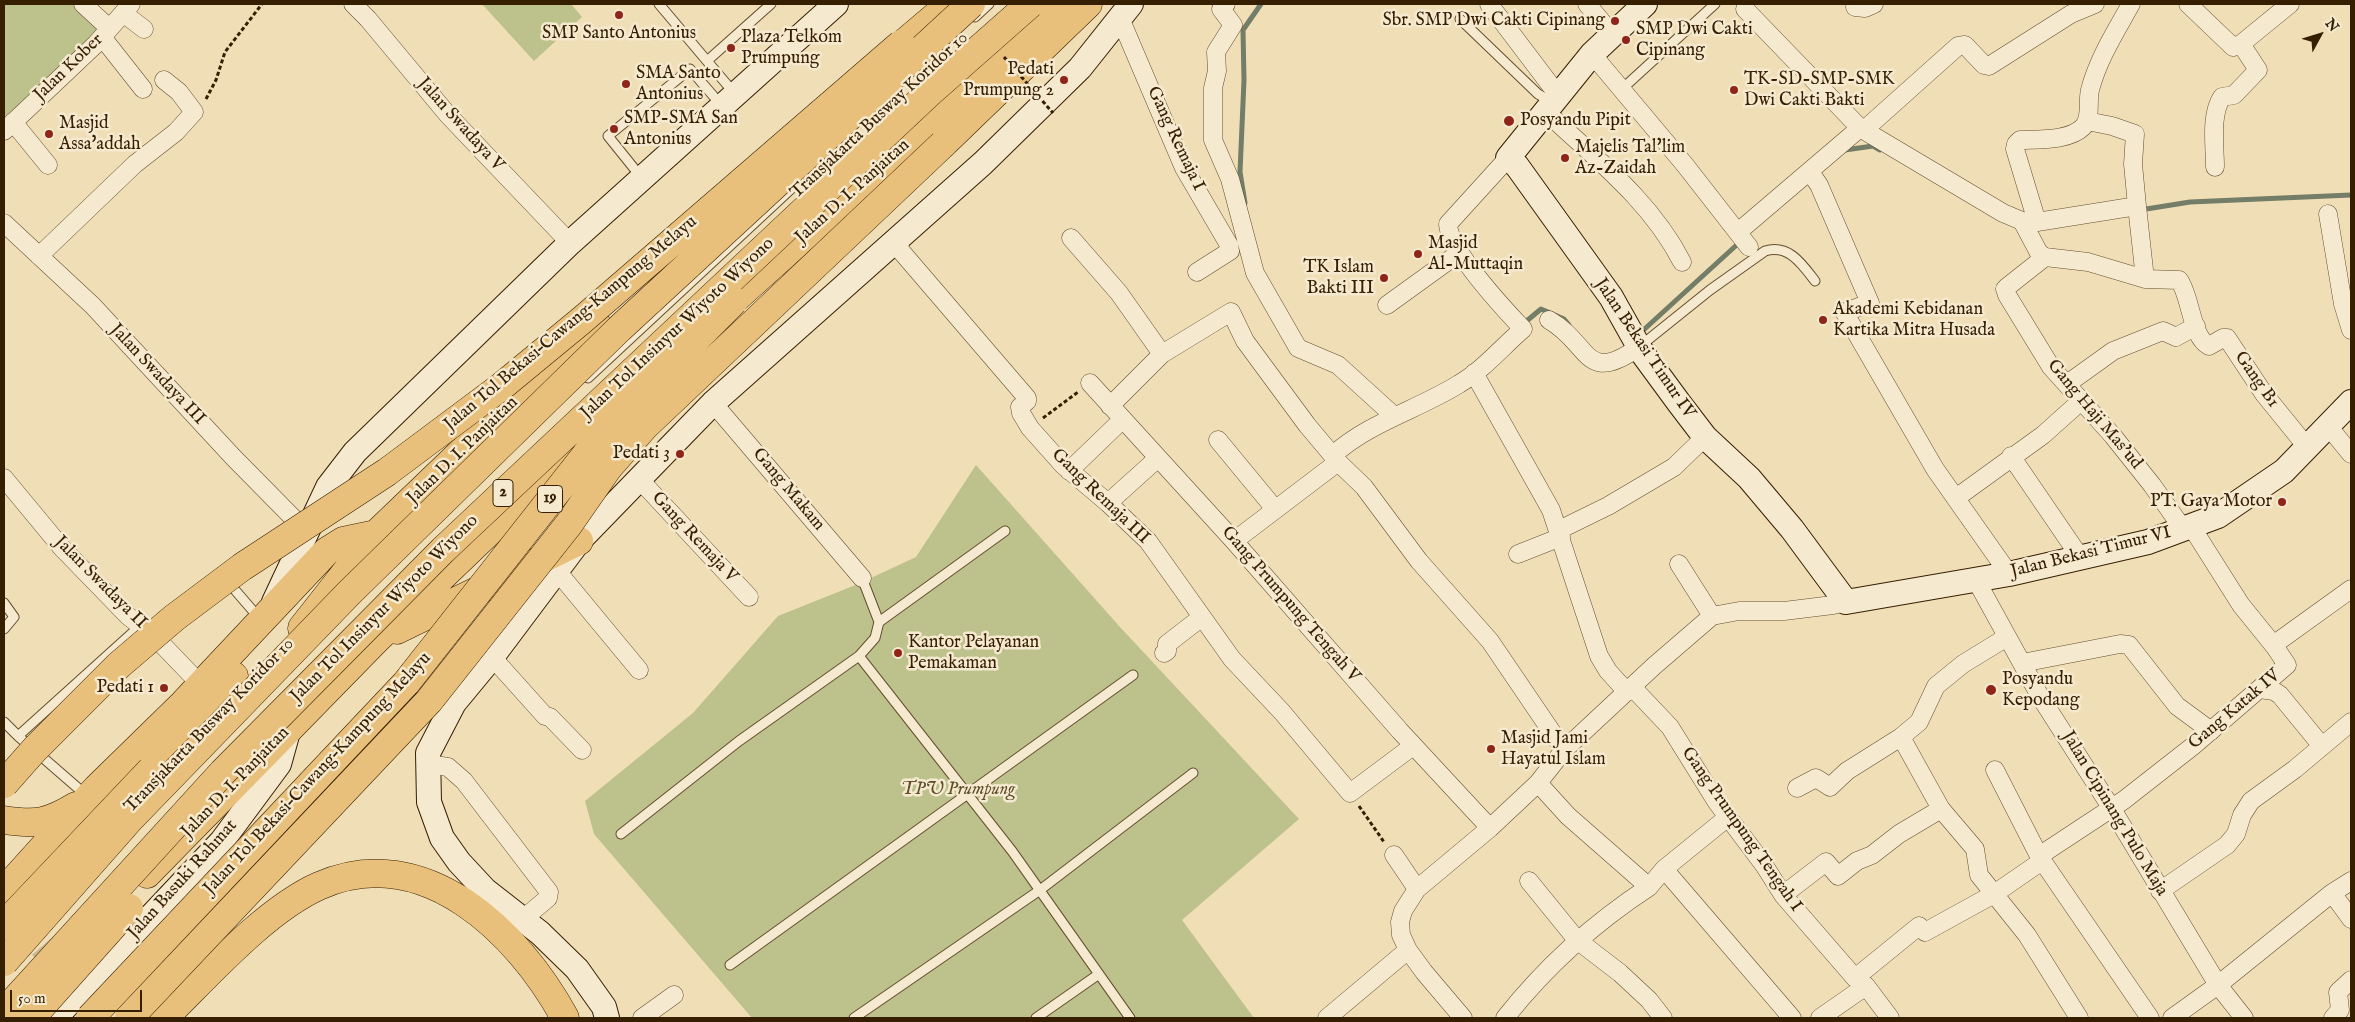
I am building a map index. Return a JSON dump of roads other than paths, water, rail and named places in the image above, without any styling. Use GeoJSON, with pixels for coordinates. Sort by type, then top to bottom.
{"type":"FeatureCollection","features":[{"type":"Feature","properties":{"kind":"highway","name":"Jalan D. I. Panjaitan"},"geometry":{"type":"LineString","coordinates":[[4,936],[124,816],[292,638],[385,526],[626,294],[948,4]]}},
{"type":"Feature","properties":{"kind":"highway","name":"Jalan Tol Bekasi–Cawang–Kampung Melayu"},"geometry":{"type":"LineString","coordinates":[[4,784],[35,749],[119,665],[174,618],[242,567],[386,472],[502,386],[582,320],[948,4]]}},
{"type":"Feature","properties":{"kind":"highway","name":"Jalan Tol Insinyur Wiyoto Wiyono"},"geometry":{"type":"LineString","coordinates":[[4,1012],[223,772],[442,550],[928,94],[1030,4]]}},
{"type":"Feature","properties":{"kind":"highway","name":"Jalan Tol Bekasi–Cawang–Kampung Melayu"},"geometry":{"type":"LineString","coordinates":[[90,1018],[406,683],[592,447],[631,404],[1036,4]]}},
{"type":"Feature","properties":{"kind":"highway","name":"Jalan D. I. Panjaitan"},"geometry":{"type":"LineString","coordinates":[[11,1018],[375,640],[673,356],[1062,4]]}},
{"type":"Feature","properties":{"kind":"highway"},"geometry":{"type":"LineString","coordinates":[[129,1018],[429,701],[569,524],[608,468],[645,426],[1088,4]]}},
{"type":"Feature","properties":{"kind":"highway","name":"Jalan Tol Insinyur Wiyoto Wiyono"},"geometry":{"type":"LineString","coordinates":[[4,962],[130,819],[350,592],[619,329],[969,14]]}},
{"type":"Feature","properties":{"kind":"highway"},"geometry":{"type":"LineString","coordinates":[[4,891],[89,798],[201,685],[327,551],[343,541],[385,526]]}},
{"type":"Feature","properties":{"kind":"highway"},"geometry":{"type":"LineString","coordinates":[[4,925],[151,770],[329,572],[346,555],[385,526]]}},
{"type":"Feature","properties":{"kind":"highway"},"geometry":{"type":"LineString","coordinates":[[375,640],[579,541]]}},
{"type":"Feature","properties":{"kind":"highway"},"geometry":{"type":"LineString","coordinates":[[31,1018],[129,908],[262,765],[287,730]]}},
{"type":"Feature","properties":{"kind":"highway"},"geometry":{"type":"LineString","coordinates":[[4,820],[28,824],[54,819],[89,798]]}},
{"type":"Feature","properties":{"kind":"highway"},"geometry":{"type":"LineString","coordinates":[[164,1018],[247,937],[295,899],[320,886],[355,874],[400,876],[427,883],[457,897],[486,918],[521,952],[550,990],[564,1018]]}},
{"type":"Feature","properties":{"kind":"street"},"geometry":{"type":"LineString","coordinates":[[83,4],[106,33],[143,89]]}},
{"type":"Feature","properties":{"kind":"street","name":"Jalan Swadaya V"},"geometry":{"type":"LineString","coordinates":[[352,4],[368,19],[448,115],[570,243]]}},
{"type":"Feature","properties":{"kind":"street"},"geometry":{"type":"LineString","coordinates":[[1226,4],[1221,9],[1233,25],[1216,52],[1217,70],[1213,88],[1213,140],[1230,179],[1255,273],[1298,348],[1338,365],[1393,415]]}},
{"type":"Feature","properties":{"kind":"street"},"geometry":{"type":"LineString","coordinates":[[1489,4],[1552,103],[1637,197],[1671,239],[1682,262]]}},
{"type":"Feature","properties":{"kind":"street"},"geometry":{"type":"LineString","coordinates":[[1587,4],[1612,34]]}},
{"type":"Feature","properties":{"kind":"street"},"geometry":{"type":"LineString","coordinates":[[1234,541],[1336,458],[1366,430],[1393,415],[1410,411],[1461,384],[1474,373],[1519,325],[1459,254],[1448,232],[1448,224],[1508,158],[1592,54],[1644,4]]}},
{"type":"Feature","properties":{"kind":"street"},"geometry":{"type":"LineString","coordinates":[[1856,7],[1865,8],[1874,4]]}},
{"type":"Feature","properties":{"kind":"street"},"geometry":{"type":"LineString","coordinates":[[1592,54],[1746,242],[1862,129],[1958,46],[1965,45],[1984,65],[1989,66],[2049,27],[2095,4]]}},
{"type":"Feature","properties":{"kind":"street"},"geometry":{"type":"LineString","coordinates":[[2087,121],[2135,134],[2133,164],[2145,279],[2088,262],[2044,257],[2039,253],[2027,224],[2015,149],[2016,144],[2020,140],[2070,135],[2083,127],[2087,121],[2089,91],[2114,33],[2131,4]]}},
{"type":"Feature","properties":{"kind":"street"},"geometry":{"type":"LineString","coordinates":[[2188,4],[2233,47],[2241,44],[2290,4]]}},
{"type":"Feature","properties":{"kind":"street"},"geometry":{"type":"LineString","coordinates":[[265,618],[328,487],[355,452],[570,243],[729,100],[829,5]]}},
{"type":"Feature","properties":{"kind":"street"},"geometry":{"type":"LineString","coordinates":[[127,8],[144,29]]}},
{"type":"Feature","properties":{"kind":"street","name":"Jalan Kober"},"geometry":{"type":"LineString","coordinates":[[8,126],[106,33],[127,8]]}},
{"type":"Feature","properties":{"kind":"street"},"geometry":{"type":"LineString","coordinates":[[1745,9],[1862,129],[2003,213],[2027,224],[2138,213]]}},
{"type":"Feature","properties":{"kind":"street"},"geometry":{"type":"LineString","coordinates":[[607,1018],[604,1007],[577,969],[540,933],[485,890],[459,862],[442,838],[429,802],[428,753],[454,703],[492,657],[579,541],[713,403],[895,246],[982,163],[1080,68],[1126,11]]}},
{"type":"Feature","properties":{"kind":"street","name":"Gang Remaja I"},"geometry":{"type":"LineString","coordinates":[[1126,11],[1184,168],[1229,245],[1230,250],[1197,272]]}},
{"type":"Feature","properties":{"kind":"street"},"geometry":{"type":"LineString","coordinates":[[2215,167],[2216,108],[2222,97],[2234,95],[2238,92],[2258,70],[2241,44]]}},
{"type":"Feature","properties":{"kind":"street"},"geometry":{"type":"LineString","coordinates":[[39,256],[135,164],[176,132],[194,112],[179,92],[164,80]]}},
{"type":"Feature","properties":{"kind":"street"},"geometry":{"type":"LineString","coordinates":[[8,126],[48,165]]}},
{"type":"Feature","properties":{"kind":"street","name":"Jalan Bekasi Timur IV"},"geometry":{"type":"LineString","coordinates":[[1508,158],[1517,166],[1610,297],[1635,341],[1705,437],[1749,478],[1792,529],[1846,602]]}},
{"type":"Feature","properties":{"kind":"street"},"geometry":{"type":"LineString","coordinates":[[1813,177],[1870,303],[1845,313],[1935,468],[2009,574]]}},
{"type":"Feature","properties":{"kind":"street"},"geometry":{"type":"LineString","coordinates":[[2328,214],[2343,304],[2351,330]]}},
{"type":"Feature","properties":{"kind":"street","name":"Jalan Swadaya III"},"geometry":{"type":"LineString","coordinates":[[4,223],[93,306],[233,457],[306,531]]}},
{"type":"Feature","properties":{"kind":"street"},"geometry":{"type":"LineString","coordinates":[[1071,238],[1119,293],[1162,354]]}},
{"type":"Feature","properties":{"kind":"street","name":"Gang Remaja III"},"geometry":{"type":"LineString","coordinates":[[895,246],[1027,398],[1028,401],[1020,407],[1021,413],[1030,428],[1069,470],[1108,503],[1148,541],[1232,659],[1282,712],[1350,793],[1413,746]]}},
{"type":"Feature","properties":{"kind":"street"},"geometry":{"type":"LineString","coordinates":[[1387,305],[1459,254]]}},
{"type":"Feature","properties":{"kind":"street","name":"Gang Haji Mas'ud"},"geometry":{"type":"LineString","coordinates":[[2044,257],[2004,290],[2051,367],[2082,400],[2187,528],[2241,605],[2275,647]]}},
{"type":"Feature","properties":{"kind":"street","name":"Gang B1"},"geometry":{"type":"LineString","coordinates":[[2145,279],[2179,280],[2196,326],[2207,345],[2227,338],[2264,394],[2307,447]]}},
{"type":"Feature","properties":{"kind":"street"},"geometry":{"type":"LineString","coordinates":[[1110,406],[1162,354],[1231,312],[1245,341],[1306,425],[1364,487],[1419,561],[1490,641],[1564,750]]}},
{"type":"Feature","properties":{"kind":"street"},"geometry":{"type":"LineString","coordinates":[[1549,320],[1570,336],[1592,360],[1604,364],[1618,360],[1635,341]]}},
{"type":"Feature","properties":{"kind":"street"},"geometry":{"type":"LineString","coordinates":[[2067,384],[2113,351],[2154,333],[2164,331],[2176,337],[2196,326]]}},
{"type":"Feature","properties":{"kind":"street","name":"Gang Prumpung Tengah I"},"geometry":{"type":"LineString","coordinates":[[1474,373],[1552,510],[1599,656],[1608,671],[1670,727],[1728,817],[1783,896],[1890,1018]]}},
{"type":"Feature","properties":{"kind":"street","name":"Gang Prumpung Tengah V"},"geometry":{"type":"LineString","coordinates":[[1090,383],[1234,541],[1413,746],[1490,828]]}},
{"type":"Feature","properties":{"kind":"street"},"geometry":{"type":"LineString","coordinates":[[1956,498],[2011,456],[2043,435],[2082,400]]}},
{"type":"Feature","properties":{"kind":"street","name":"Jalan Bekasi Timur VI"},"geometry":{"type":"LineString","coordinates":[[1846,602],[2009,574],[2148,542],[2218,516],[2284,471],[2351,402]]}},
{"type":"Feature","properties":{"kind":"street","name":"Gang Makam"},"geometry":{"type":"LineString","coordinates":[[713,403],[862,578]]}},
{"type":"Feature","properties":{"kind":"street"},"geometry":{"type":"LineString","coordinates":[[1069,470],[1123,419]]}},
{"type":"Feature","properties":{"kind":"street"},"geometry":{"type":"LineString","coordinates":[[2328,426],[2351,454]]}},
{"type":"Feature","properties":{"kind":"street"},"geometry":{"type":"LineString","coordinates":[[1518,554],[1560,533],[1674,467],[1705,437]]}},
{"type":"Feature","properties":{"kind":"street"},"geometry":{"type":"LineString","coordinates":[[1218,440],[1275,509]]}},
{"type":"Feature","properties":{"kind":"street"},"geometry":{"type":"LineString","coordinates":[[2011,456],[2080,557]]}},
{"type":"Feature","properties":{"kind":"street"},"geometry":{"type":"LineString","coordinates":[[1108,503],[1158,458]]}},
{"type":"Feature","properties":{"kind":"street","name":"Jalan Swadaya II"},"geometry":{"type":"LineString","coordinates":[[4,478],[62,548],[128,616],[153,635],[201,685]]}},
{"type":"Feature","properties":{"kind":"street","name":"Gang Remaja V"},"geometry":{"type":"LineString","coordinates":[[639,479],[748,597]]}},
{"type":"Feature","properties":{"kind":"street"},"geometry":{"type":"LineString","coordinates":[[1679,564],[1712,616]]}},
{"type":"Feature","properties":{"kind":"street"},"geometry":{"type":"LineString","coordinates":[[556,571],[639,670]]}},
{"type":"Feature","properties":{"kind":"street","name":"Jalan Cipinang Pulo Maja"},"geometry":{"type":"LineString","coordinates":[[1976,580],[2022,664],[2112,809],[2160,891],[2218,985],[2244,1018]]}},
{"type":"Feature","properties":{"kind":"street","name":"Gang Katak IV"},"geometry":{"type":"LineString","coordinates":[[1860,982],[1919,926],[1925,932],[1994,894],[2041,858],[2112,809],[2211,731],[2287,665],[2275,647],[2276,643],[2351,589]]}},
{"type":"Feature","properties":{"kind":"street"},"geometry":{"type":"LineString","coordinates":[[1463,1018],[1408,950],[1401,935],[1400,922],[1409,900],[1417,889],[1490,828],[1538,783],[1564,750],[1693,631],[1712,616],[1739,611],[1784,611],[1846,602]]}},
{"type":"Feature","properties":{"kind":"street"},"geometry":{"type":"LineString","coordinates":[[1164,653],[1167,651],[1167,644],[1202,617]]}},
{"type":"Feature","properties":{"kind":"street"},"geometry":{"type":"LineString","coordinates":[[1797,788],[1816,778],[1830,787],[1847,771],[1901,737],[1919,722],[1936,686],[1963,664],[2007,637]]}},
{"type":"Feature","properties":{"kind":"street"},"geometry":{"type":"LineString","coordinates":[[2022,664],[2120,644],[2129,645],[2177,706],[2211,731]]}},
{"type":"Feature","properties":{"kind":"street"},"geometry":{"type":"LineString","coordinates":[[492,657],[545,716],[550,717],[582,750]]}},
{"type":"Feature","properties":{"kind":"street"},"geometry":{"type":"LineString","coordinates":[[2260,689],[2274,691],[2280,695],[2321,745]]}},
{"type":"Feature","properties":{"kind":"street"},"geometry":{"type":"LineString","coordinates":[[2160,891],[2227,845],[2236,834],[2242,814],[2251,801],[2296,768],[2321,745],[2351,722]]}},
{"type":"Feature","properties":{"kind":"street","name":"Jalan Basuki Rahmat"},"geometry":{"type":"LineString","coordinates":[[54,1018],[222,841],[279,764],[287,730]]}},
{"type":"Feature","properties":{"kind":"street"},"geometry":{"type":"LineString","coordinates":[[1901,737],[1941,809],[1975,849],[1979,876],[2027,935],[2079,1018]]}},
{"type":"Feature","properties":{"kind":"street"},"geometry":{"type":"LineString","coordinates":[[428,764],[448,767],[464,781],[549,892],[548,898],[522,919]]}},
{"type":"Feature","properties":{"kind":"street"},"geometry":{"type":"LineString","coordinates":[[1995,770],[2041,858],[2150,1018]]}},
{"type":"Feature","properties":{"kind":"street"},"geometry":{"type":"LineString","coordinates":[[1538,783],[1568,816],[1649,887]]}},
{"type":"Feature","properties":{"kind":"street"},"geometry":{"type":"LineString","coordinates":[[1783,896],[1826,862],[1838,876],[1857,861],[1872,855],[1899,834],[1941,809]]}},
{"type":"Feature","properties":{"kind":"street"},"geometry":{"type":"LineString","coordinates":[[1505,1018],[1527,990],[1577,940],[1616,909],[1649,887],[1664,869],[1728,817]]}},
{"type":"Feature","properties":{"kind":"street"},"geometry":{"type":"LineString","coordinates":[[1394,856],[1417,889]]}},
{"type":"Feature","properties":{"kind":"street"},"geometry":{"type":"LineString","coordinates":[[1664,869],[1792,1018]]}},
{"type":"Feature","properties":{"kind":"street"},"geometry":{"type":"LineString","coordinates":[[1529,881],[1577,940],[1620,973],[1648,1000],[1663,1018]]}},
{"type":"Feature","properties":{"kind":"street"},"geometry":{"type":"LineString","coordinates":[[2172,1018],[2218,985],[2332,893],[2351,881]]}},
{"type":"Feature","properties":{"kind":"street"},"geometry":{"type":"LineString","coordinates":[[2332,893],[2351,919]]}},
{"type":"Feature","properties":{"kind":"street"},"geometry":{"type":"LineString","coordinates":[[1327,1018],[1408,950]]}},
{"type":"Feature","properties":{"kind":"street"},"geometry":{"type":"LineString","coordinates":[[2333,1018],[2340,1010],[2338,992],[2351,980]]}},
{"type":"Feature","properties":{"kind":"street"},"geometry":{"type":"LineString","coordinates":[[1820,1018],[1860,982]]}},
{"type":"Feature","properties":{"kind":"street"},"geometry":{"type":"LineString","coordinates":[[642,1018],[674,994]]}},
{"type":"Feature","properties":{"kind":"lane"},"geometry":{"type":"LineString","coordinates":[[659,4],[707,61],[729,100]]}},
{"type":"Feature","properties":{"kind":"lane"},"geometry":{"type":"LineString","coordinates":[[707,61],[771,4]]}},
{"type":"Feature","properties":{"kind":"lane","name":"Transjakarta Busway Koridor 10"},"geometry":{"type":"LineString","coordinates":[[969,14],[990,4]]}},
{"type":"Feature","properties":{"kind":"lane","name":"Transjakarta Busway Koridor 10"},"geometry":{"type":"LineString","coordinates":[[6,1018],[185,823],[309,694],[525,479],[752,264],[868,145],[1025,4]]}},
{"type":"Feature","properties":{"kind":"lane"},"geometry":{"type":"LineString","coordinates":[[1622,89],[1715,4]]}},
{"type":"Feature","properties":{"kind":"lane"},"geometry":{"type":"LineString","coordinates":[[1460,19],[1538,94],[1552,103]]}},
{"type":"Feature","properties":{"kind":"lane"},"geometry":{"type":"LineString","coordinates":[[642,178],[608,136],[690,69],[729,100]]}},
{"type":"Feature","properties":{"kind":"lane","name":"Transjakarta Busway Koridor 10"},"geometry":{"type":"LineString","coordinates":[[583,382],[828,154]]}},
{"type":"Feature","properties":{"kind":"lane"},"geometry":{"type":"LineString","coordinates":[[1635,341],[1710,290],[1746,242],[1783,250],[1793,255],[1815,281]]}},
{"type":"Feature","properties":{"kind":"lane","name":"Transjakarta Busway Koridor 10"},"geometry":{"type":"LineString","coordinates":[[4,971],[141,821],[403,552],[475,484]]}},
{"type":"Feature","properties":{"kind":"lane"},"geometry":{"type":"LineString","coordinates":[[385,526],[447,510]]}},
{"type":"Feature","properties":{"kind":"lane"},"geometry":{"type":"LineString","coordinates":[[621,834],[739,741],[859,656],[875,638],[880,622],[1005,531]]}},
{"type":"Feature","properties":{"kind":"lane"},"geometry":{"type":"LineString","coordinates":[[216,569],[265,618]]}},
{"type":"Feature","properties":{"kind":"lane"},"geometry":{"type":"LineString","coordinates":[[862,578],[880,622]]}},
{"type":"Feature","properties":{"kind":"lane"},"geometry":{"type":"LineString","coordinates":[[4,603],[14,617],[4,629]]}},
{"type":"Feature","properties":{"kind":"lane"},"geometry":{"type":"LineString","coordinates":[[18,736],[141,625]]}},
{"type":"Feature","properties":{"kind":"lane"},"geometry":{"type":"LineString","coordinates":[[859,656],[1040,890],[1130,1018]]}},
{"type":"Feature","properties":{"kind":"lane"},"geometry":{"type":"LineString","coordinates":[[730,965],[1133,674]]}},
{"type":"Feature","properties":{"kind":"lane","name":"Transjakarta Busway Koridor 10"},"geometry":{"type":"LineString","coordinates":[[287,730],[309,694]]}},
{"type":"Feature","properties":{"kind":"lane"},"geometry":{"type":"LineString","coordinates":[[4,722],[89,798]]}},
{"type":"Feature","properties":{"kind":"lane"},"geometry":{"type":"LineString","coordinates":[[854,1018],[1040,890],[1193,773]]}},
{"type":"Feature","properties":{"kind":"lane"},"geometry":{"type":"LineString","coordinates":[[1036,1018],[1099,974]]}},
{"type":"Feature","properties":{"kind":"waterway"},"geometry":{"type":"LineString","coordinates":[[1245,203],[1240,172],[1244,80],[1243,30],[1261,4]]}},
{"type":"Feature","properties":{"kind":"waterway"},"geometry":{"type":"LineString","coordinates":[[1845,150],[1873,146],[1880,150]]}},
{"type":"Feature","properties":{"kind":"waterway"},"geometry":{"type":"LineString","coordinates":[[2140,210],[2190,202],[2351,195]]}},
{"type":"Feature","properties":{"kind":"waterway"},"geometry":{"type":"LineString","coordinates":[[1638,335],[1741,241]]}},
{"type":"Feature","properties":{"kind":"waterway"},"geometry":{"type":"LineString","coordinates":[[1523,324],[1541,309],[1564,319],[1569,325]]}},
{"type":"Feature","properties":{"kind":"tunnel"},"geometry":{"type":"LineString","coordinates":[[15,914],[69,976]]}},
{"type":"Feature","properties":{"kind":"place","name":"SMP Santo Antonius"},"geometry":{"type":"Point","coordinates":[619,15]}},
{"type":"Feature","properties":{"kind":"place","name":"Sbr. SMP Dwi Cakti Cipinang"},"geometry":{"type":"Point","coordinates":[1615,21]}},
{"type":"Feature","properties":{"kind":"place","name":"SMP Dwi Cakti Cipinang"},"geometry":{"type":"Point","coordinates":[1626,40]}},
{"type":"Feature","properties":{"kind":"place","name":"Plaza Telkom Prumpung"},"geometry":{"type":"Point","coordinates":[731,48]}},
{"type":"Feature","properties":{"kind":"place","name":"Pedati Prumpung 2"},"geometry":{"type":"Point","coordinates":[1064,80]}},
{"type":"Feature","properties":{"kind":"place","name":"SMA Santo Antonius"},"geometry":{"type":"Point","coordinates":[626,84]}},
{"type":"Feature","properties":{"kind":"place","name":"TK-SD-SMP-SMK Dwi Cakti Bakti"},"geometry":{"type":"Point","coordinates":[1734,90]}},
{"type":"Feature","properties":{"kind":"place","name":"Posyandu Pipit"},"geometry":{"type":"Point","coordinates":[1509,121]}},
{"type":"Feature","properties":{"kind":"place","name":"SMP-SMA San Antonius"},"geometry":{"type":"Point","coordinates":[614,129]}},
{"type":"Feature","properties":{"kind":"place","name":"Masjid Assa'addah"},"geometry":{"type":"Point","coordinates":[49,134]}},
{"type":"Feature","properties":{"kind":"place","name":"Majelis Tal'lim Az-Zaidah"},"geometry":{"type":"Point","coordinates":[1565,158]}},
{"type":"Feature","properties":{"kind":"place","name":"Masjid Al-Muttaqin"},"geometry":{"type":"Point","coordinates":[1418,254]}},
{"type":"Feature","properties":{"kind":"place","name":"TK Islam Bakti III"},"geometry":{"type":"Point","coordinates":[1384,278]}},
{"type":"Feature","properties":{"kind":"place","name":"Akademi Kebidanan Kartika Mitra Husada"},"geometry":{"type":"Point","coordinates":[1823,320]}},
{"type":"Feature","properties":{"kind":"place","name":"Pedati 3"},"geometry":{"type":"Point","coordinates":[680,454]}},
{"type":"Feature","properties":{"kind":"place","name":"PT. Gaya Motor"},"geometry":{"type":"Point","coordinates":[2282,502]}},
{"type":"Feature","properties":{"kind":"place","name":"Kantor Pelayanan Pemakaman"},"geometry":{"type":"Point","coordinates":[898,653]}},
{"type":"Feature","properties":{"kind":"place","name":"Pedati 1"},"geometry":{"type":"Point","coordinates":[164,688]}},
{"type":"Feature","properties":{"kind":"place","name":"Posyandu Kepodang"},"geometry":{"type":"Point","coordinates":[1991,690]}},
{"type":"Feature","properties":{"kind":"place","name":"Masjid Jami Hayatul Islam"},"geometry":{"type":"Point","coordinates":[1491,749]}},
{"type":"Feature","properties":{"kind":"park label","name":"TPU Prumpung"},"geometry":{"type":"Point","coordinates":[958,790]}}]}
